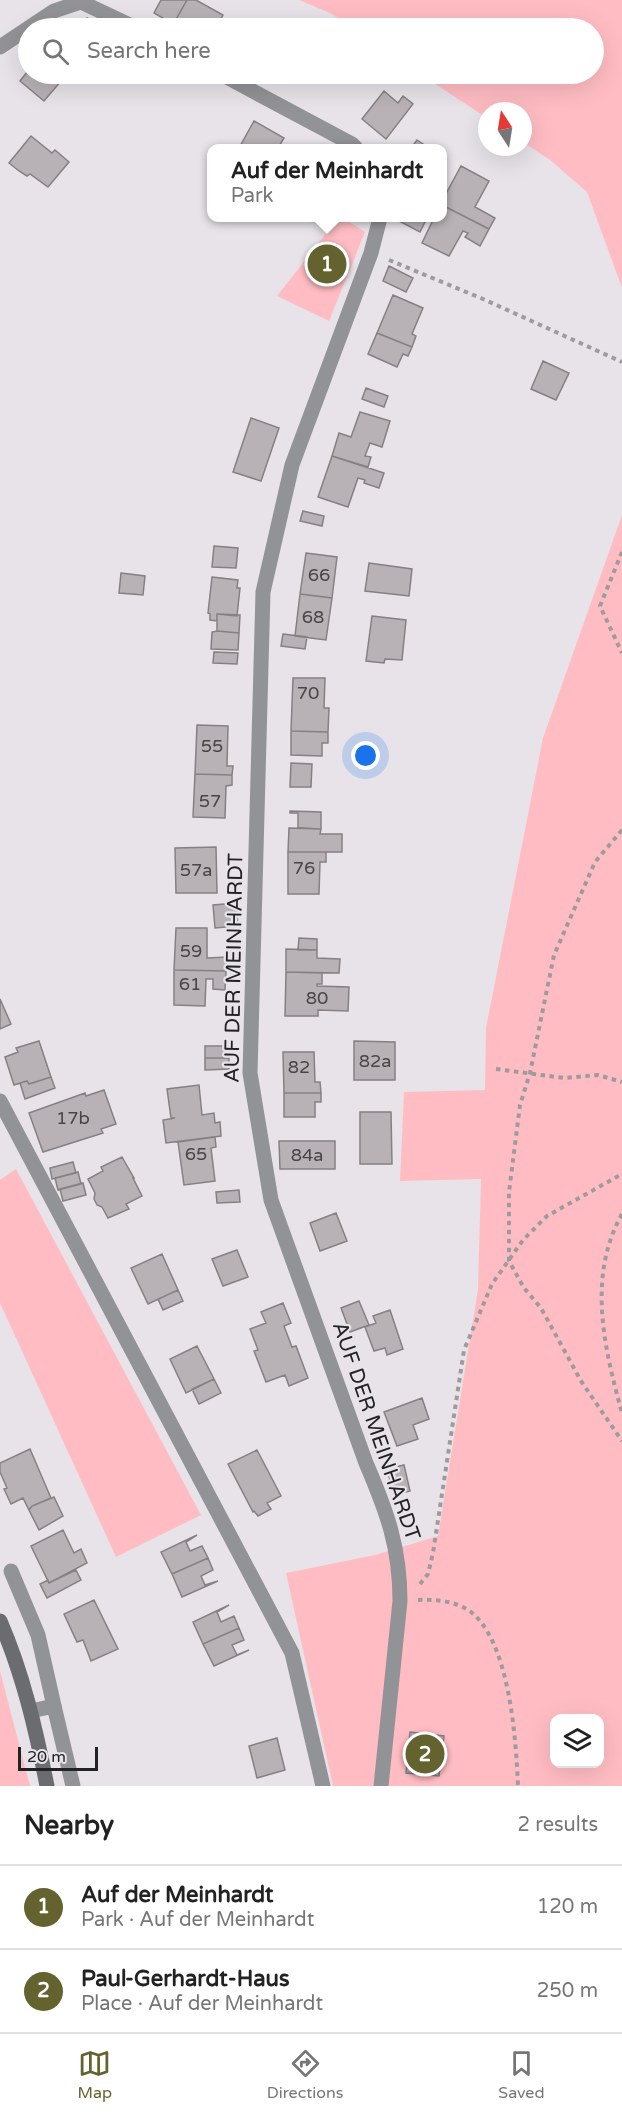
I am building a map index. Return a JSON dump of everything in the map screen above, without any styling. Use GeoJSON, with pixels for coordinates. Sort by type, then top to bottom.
{"type":"FeatureCollection","features":[{"type":"Feature","properties":{"kind":"street"},"geometry":{"type":"LineString","coordinates":[[44,18],[54,11],[81,2],[115,18]]}},
{"type":"Feature","properties":{"kind":"street"},"geometry":{"type":"LineString","coordinates":[[0,47],[18,35]]}},
{"type":"Feature","properties":{"kind":"street"},"geometry":{"type":"LineString","coordinates":[[240,84],[352,144]]}},
{"type":"Feature","properties":{"kind":"street","name":"AUF DER MEINHARDT"},"geometry":{"type":"LineString","coordinates":[[379,222],[371,253],[292,465],[262,592],[250,1073],[272,1200],[366,1463],[384,1506],[400,1570],[400,1601],[381,1786]]}},
{"type":"Feature","properties":{"kind":"street"},"geometry":{"type":"LineString","coordinates":[[0,1101],[292,1653],[323,1786]]}},
{"type":"Feature","properties":{"kind":"street"},"geometry":{"type":"LineString","coordinates":[[11,1571],[38,1635],[73,1786]]}},
{"type":"Feature","properties":{"kind":"street"},"geometry":{"type":"LineString","coordinates":[[0,1621],[31,1711],[47,1786]]}},
{"type":"Feature","properties":{"kind":"street"},"geometry":{"type":"LineString","coordinates":[[31,1711],[54,1706]]}},
{"type":"Feature","properties":{"kind":"path"},"geometry":{"type":"LineString","coordinates":[[371,253],[483,298],[622,362]]}},
{"type":"Feature","properties":{"kind":"path"},"geometry":{"type":"LineString","coordinates":[[622,552],[600,606],[622,653]]}},
{"type":"Feature","properties":{"kind":"path"},"geometry":{"type":"LineString","coordinates":[[622,830],[595,862],[554,955],[530,1073],[520,1105],[509,1192],[509,1261],[524,1287],[541,1308],[581,1381],[622,1441]]}},
{"type":"Feature","properties":{"kind":"path"},"geometry":{"type":"LineString","coordinates":[[496,1069],[564,1078],[598,1075],[622,1082]]}},
{"type":"Feature","properties":{"kind":"path"},"geometry":{"type":"LineString","coordinates":[[400,1601],[415,1590],[428,1574],[464,1350],[492,1284],[523,1240],[547,1216],[622,1173]]}},
{"type":"Feature","properties":{"kind":"path"},"geometry":{"type":"LineString","coordinates":[[622,1214],[610,1240],[603,1272],[601,1306],[603,1333],[622,1413]]}},
{"type":"Feature","properties":{"kind":"path"},"geometry":{"type":"LineString","coordinates":[[400,1601],[429,1599],[456,1603],[472,1613],[489,1636],[506,1684],[514,1728],[518,1786]]}},
{"type":"Feature","properties":{"kind":"shaded area"},"geometry":{"type":"Polygon","coordinates":[[[299,0],[622,0],[622,288],[587,192],[550,160],[532,148],[532,102],[478,102],[478,112],[435,84],[604,84],[604,18],[338,18],[299,0]]]}},
{"type":"Feature","properties":{"kind":"shaded area"},"geometry":{"type":"Polygon","coordinates":[[[335,222],[349,222],[365,232],[329,321],[277,296],[335,222]]]}},
{"type":"Feature","properties":{"kind":"shaded area"},"geometry":{"type":"Polygon","coordinates":[[[622,515],[622,1786],[333,1786],[286,1573],[375,1555],[438,1536],[478,1289],[481,1179],[400,1181],[404,1092],[485,1090],[486,1028],[543,738],[622,515]]]}},
{"type":"Feature","properties":{"kind":"shaded area"},"geometry":{"type":"Polygon","coordinates":[[[16,1169],[201,1515],[116,1557],[0,1303],[0,1180],[16,1169]]]}},
{"type":"Feature","properties":{"kind":"shaded area"},"geometry":{"type":"Polygon","coordinates":[[[0,1671],[30,1786],[0,1786],[0,1671]]]}},
{"type":"Feature","properties":{"kind":"building"},"geometry":{"type":"Polygon","coordinates":[[[161,0],[187,0],[177,18],[163,18],[154,13],[161,0]]]}},
{"type":"Feature","properties":{"kind":"building"},"geometry":{"type":"Polygon","coordinates":[[[187,0],[196,0],[223,15],[221,18],[177,18],[187,0]]]}},
{"type":"Feature","properties":{"kind":"building"},"geometry":{"type":"Polygon","coordinates":[[[24,84],[58,84],[44,101],[24,84]]]}},
{"type":"Feature","properties":{"kind":"building"},"geometry":{"type":"Polygon","coordinates":[[[384,91],[398,103],[403,96],[413,104],[386,139],[362,119],[384,91]]]}},
{"type":"Feature","properties":{"kind":"building"},"geometry":{"type":"Polygon","coordinates":[[[254,121],[284,138],[280,144],[241,144],[254,121]]]}},
{"type":"Feature","properties":{"kind":"building"},"geometry":{"type":"Polygon","coordinates":[[[31,136],[52,153],[55,150],[69,162],[48,187],[9,163],[31,136]]]}},
{"type":"Feature","properties":{"kind":"building"},"geometry":{"type":"Polygon","coordinates":[[[461,166],[489,181],[475,207],[495,218],[489,229],[447,208],[447,192],[461,166]]]}},
{"type":"Feature","properties":{"kind":"building"},"geometry":{"type":"Polygon","coordinates":[[[447,208],[489,229],[480,246],[465,237],[468,233],[463,231],[449,256],[422,243],[432,222],[447,222],[447,208]]]}},
{"type":"Feature","properties":{"kind":"building"},"geometry":{"type":"Polygon","coordinates":[[[401,222],[425,222],[420,232],[401,222]]]}},
{"type":"Feature","properties":{"kind":"building"},"geometry":{"type":"Polygon","coordinates":[[[389,266],[413,278],[406,292],[383,281],[389,266]]]}},
{"type":"Feature","properties":{"kind":"building"},"geometry":{"type":"Polygon","coordinates":[[[393,295],[423,308],[412,334],[416,336],[412,347],[377,333],[393,295]]]}},
{"type":"Feature","properties":{"kind":"building"},"geometry":{"type":"Polygon","coordinates":[[[377,333],[412,347],[408,356],[403,354],[397,367],[368,354],[377,333]]]}},
{"type":"Feature","properties":{"kind":"building"},"geometry":{"type":"Polygon","coordinates":[[[543,361],[569,373],[556,400],[531,389],[543,361]]]}},
{"type":"Feature","properties":{"kind":"building"},"geometry":{"type":"Polygon","coordinates":[[[366,388],[388,396],[384,407],[362,399],[366,388]]]}},
{"type":"Feature","properties":{"kind":"building"},"geometry":{"type":"Polygon","coordinates":[[[360,412],[390,421],[382,447],[370,443],[365,456],[371,457],[368,467],[332,456],[339,433],[351,437],[360,412]]]}},
{"type":"Feature","properties":{"kind":"building"},"geometry":{"type":"Polygon","coordinates":[[[251,418],[279,428],[261,481],[233,472],[251,418]]]}},
{"type":"Feature","properties":{"kind":"building"},"geometry":{"type":"Polygon","coordinates":[[[332,456],[384,473],[379,488],[364,483],[365,480],[358,478],[348,507],[318,497],[332,456]]]}},
{"type":"Feature","properties":{"kind":"building"},"geometry":{"type":"Polygon","coordinates":[[[303,511],[324,516],[322,526],[300,521],[303,511]]]}},
{"type":"Feature","properties":{"kind":"building"},"geometry":{"type":"Polygon","coordinates":[[[214,546],[238,548],[236,568],[212,567],[214,546]]]}},
{"type":"Feature","properties":{"kind":"building"},"geometry":{"type":"Polygon","coordinates":[[[306,553],[337,557],[332,598],[300,594],[306,553]]]}},
{"type":"Feature","properties":{"kind":"building"},"geometry":{"type":"Polygon","coordinates":[[[369,563],[412,569],[409,596],[365,591],[369,563]]]}},
{"type":"Feature","properties":{"kind":"building"},"geometry":{"type":"Polygon","coordinates":[[[121,573],[145,576],[143,595],[119,593],[121,573]]]}},
{"type":"Feature","properties":{"kind":"building"},"geometry":{"type":"Polygon","coordinates":[[[212,577],[238,580],[237,588],[240,588],[237,616],[217,614],[217,621],[210,620],[208,613],[212,577]]]}},
{"type":"Feature","properties":{"kind":"building"},"geometry":{"type":"Polygon","coordinates":[[[300,594],[332,598],[326,640],[295,636],[300,594]]]}},
{"type":"Feature","properties":{"kind":"building"},"geometry":{"type":"Polygon","coordinates":[[[217,614],[240,615],[239,633],[217,631],[217,614]]]}},
{"type":"Feature","properties":{"kind":"building"},"geometry":{"type":"Polygon","coordinates":[[[372,616],[406,620],[402,660],[385,659],[384,663],[366,661],[372,616]]]}},
{"type":"Feature","properties":{"kind":"building"},"geometry":{"type":"Polygon","coordinates":[[[212,632],[239,633],[238,650],[211,649],[212,632]]]}},
{"type":"Feature","properties":{"kind":"building"},"geometry":{"type":"Polygon","coordinates":[[[283,634],[307,637],[305,649],[281,646],[283,634]]]}},
{"type":"Feature","properties":{"kind":"building"},"geometry":{"type":"Polygon","coordinates":[[[214,652],[238,653],[237,664],[213,663],[214,652]]]}},
{"type":"Feature","properties":{"kind":"building"},"geometry":{"type":"Polygon","coordinates":[[[293,678],[325,678],[324,708],[329,708],[328,732],[291,731],[293,678]]]}},
{"type":"Feature","properties":{"kind":"building"},"geometry":{"type":"Polygon","coordinates":[[[197,725],[228,726],[227,766],[233,766],[232,775],[195,774],[197,725]]]}},
{"type":"Feature","properties":{"kind":"building"},"geometry":{"type":"Polygon","coordinates":[[[291,731],[328,732],[328,743],[322,743],[322,756],[291,755],[291,731]]]}},
{"type":"Feature","properties":{"kind":"building"},"geometry":{"type":"Polygon","coordinates":[[[291,763],[312,764],[311,787],[290,787],[291,763]]]}},
{"type":"Feature","properties":{"kind":"building"},"geometry":{"type":"Polygon","coordinates":[[[195,774],[232,775],[232,785],[226,786],[225,818],[193,817],[195,774]]]}},
{"type":"Feature","properties":{"kind":"building"},"geometry":{"type":"Polygon","coordinates":[[[290,811],[321,812],[321,829],[298,828],[298,813],[290,813],[290,811]]]}},
{"type":"Feature","properties":{"kind":"building"},"geometry":{"type":"Polygon","coordinates":[[[289,828],[321,829],[320,834],[342,834],[342,852],[288,852],[289,828]]]}},
{"type":"Feature","properties":{"kind":"building"},"geometry":{"type":"Polygon","coordinates":[[[216,847],[217,893],[176,893],[175,848],[216,847]]]}},
{"type":"Feature","properties":{"kind":"building"},"geometry":{"type":"Polygon","coordinates":[[[288,852],[326,852],[326,862],[320,862],[319,894],[288,894],[288,852]]]}},
{"type":"Feature","properties":{"kind":"building"},"geometry":{"type":"Polygon","coordinates":[[[236,903],[238,926],[215,928],[213,905],[236,903]]]}},
{"type":"Feature","properties":{"kind":"building"},"geometry":{"type":"Polygon","coordinates":[[[176,928],[207,928],[207,958],[227,957],[226,971],[174,970],[176,928]]]}},
{"type":"Feature","properties":{"kind":"building"},"geometry":{"type":"Polygon","coordinates":[[[299,938],[317,939],[317,950],[298,950],[299,938]]]}},
{"type":"Feature","properties":{"kind":"building"},"geometry":{"type":"Polygon","coordinates":[[[286,949],[317,950],[317,958],[340,959],[339,973],[286,972],[286,949]]]}},
{"type":"Feature","properties":{"kind":"building"},"geometry":{"type":"Polygon","coordinates":[[[174,970],[226,971],[225,990],[213,989],[213,979],[206,979],[205,1006],[174,1005],[174,970]]]}},
{"type":"Feature","properties":{"kind":"building"},"geometry":{"type":"Polygon","coordinates":[[[286,972],[322,973],[322,984],[317,984],[317,986],[349,987],[348,1011],[318,1010],[318,1016],[285,1016],[286,972]]]}},
{"type":"Feature","properties":{"kind":"building"},"geometry":{"type":"Polygon","coordinates":[[[0,999],[11,1024],[0,1029],[0,999]]]}},
{"type":"Feature","properties":{"kind":"building"},"geometry":{"type":"Polygon","coordinates":[[[39,1041],[51,1077],[29,1084],[27,1081],[14,1085],[5,1057],[18,1052],[16,1048],[39,1041]]]}},
{"type":"Feature","properties":{"kind":"building"},"geometry":{"type":"Polygon","coordinates":[[[354,1041],[395,1042],[395,1080],[354,1080],[354,1041]]]}},
{"type":"Feature","properties":{"kind":"building"},"geometry":{"type":"Polygon","coordinates":[[[205,1046],[228,1046],[229,1058],[205,1058],[205,1046]]]}},
{"type":"Feature","properties":{"kind":"building"},"geometry":{"type":"Polygon","coordinates":[[[283,1052],[314,1052],[315,1082],[320,1082],[321,1093],[284,1093],[283,1052]]]}},
{"type":"Feature","properties":{"kind":"building"},"geometry":{"type":"Polygon","coordinates":[[[205,1058],[229,1058],[229,1069],[205,1070],[205,1058]]]}},
{"type":"Feature","properties":{"kind":"building"},"geometry":{"type":"Polygon","coordinates":[[[51,1077],[55,1088],[25,1099],[20,1083],[27,1081],[29,1084],[51,1077]]]}},
{"type":"Feature","properties":{"kind":"building"},"geometry":{"type":"Polygon","coordinates":[[[199,1085],[202,1115],[214,1113],[215,1123],[220,1122],[221,1136],[166,1143],[163,1120],[175,1118],[171,1118],[167,1089],[199,1085]]]}},
{"type":"Feature","properties":{"kind":"building"},"geometry":{"type":"Polygon","coordinates":[[[104,1090],[116,1124],[101,1129],[103,1133],[43,1152],[29,1113],[85,1093],[86,1096],[104,1090]]]}},
{"type":"Feature","properties":{"kind":"building"},"geometry":{"type":"Polygon","coordinates":[[[284,1093],[321,1093],[321,1102],[315,1102],[315,1117],[284,1117],[284,1093]]]}},
{"type":"Feature","properties":{"kind":"building"},"geometry":{"type":"Polygon","coordinates":[[[360,1112],[391,1112],[392,1164],[360,1164],[360,1112]]]}},
{"type":"Feature","properties":{"kind":"building"},"geometry":{"type":"Polygon","coordinates":[[[215,1137],[216,1147],[211,1148],[215,1181],[184,1185],[178,1142],[215,1137]]]}},
{"type":"Feature","properties":{"kind":"building"},"geometry":{"type":"Polygon","coordinates":[[[279,1141],[335,1141],[335,1169],[280,1169],[279,1141]]]}},
{"type":"Feature","properties":{"kind":"building"},"geometry":{"type":"Polygon","coordinates":[[[122,1157],[142,1196],[126,1204],[129,1209],[108,1218],[102,1207],[97,1205],[94,1199],[95,1193],[88,1179],[103,1171],[101,1167],[122,1157]]]}},
{"type":"Feature","properties":{"kind":"building"},"geometry":{"type":"Polygon","coordinates":[[[73,1162],[76,1173],[52,1179],[50,1168],[73,1162]]]}},
{"type":"Feature","properties":{"kind":"building"},"geometry":{"type":"Polygon","coordinates":[[[78,1172],[81,1184],[58,1190],[55,1178],[78,1172]]]}},
{"type":"Feature","properties":{"kind":"building"},"geometry":{"type":"Polygon","coordinates":[[[83,1183],[86,1195],[63,1201],[60,1189],[83,1183]]]}},
{"type":"Feature","properties":{"kind":"building"},"geometry":{"type":"Polygon","coordinates":[[[239,1190],[240,1202],[217,1203],[216,1192],[239,1190]]]}},
{"type":"Feature","properties":{"kind":"building"},"geometry":{"type":"Polygon","coordinates":[[[336,1213],[347,1241],[320,1251],[310,1223],[336,1213]]]}},
{"type":"Feature","properties":{"kind":"building"},"geometry":{"type":"Polygon","coordinates":[[[237,1250],[248,1277],[223,1286],[212,1259],[237,1250]]]}},
{"type":"Feature","properties":{"kind":"building"},"geometry":{"type":"Polygon","coordinates":[[[162,1254],[178,1290],[148,1304],[131,1268],[162,1254]]]}},
{"type":"Feature","properties":{"kind":"building"},"geometry":{"type":"Polygon","coordinates":[[[178,1290],[183,1301],[163,1310],[158,1299],[178,1290]]]}},
{"type":"Feature","properties":{"kind":"building"},"geometry":{"type":"Polygon","coordinates":[[[359,1301],[369,1325],[350,1332],[341,1308],[359,1301]]]}},
{"type":"Feature","properties":{"kind":"building"},"geometry":{"type":"Polygon","coordinates":[[[283,1303],[291,1323],[284,1326],[292,1347],[296,1346],[308,1378],[289,1386],[285,1375],[266,1382],[254,1351],[258,1350],[250,1329],[266,1323],[261,1312],[283,1303]]]}},
{"type":"Feature","properties":{"kind":"building"},"geometry":{"type":"Polygon","coordinates":[[[390,1310],[403,1349],[387,1355],[385,1348],[374,1351],[365,1327],[376,1323],[373,1316],[390,1310]]]}},
{"type":"Feature","properties":{"kind":"building"},"geometry":{"type":"Polygon","coordinates":[[[197,1346],[214,1379],[186,1393],[170,1359],[197,1346]]]}},
{"type":"Feature","properties":{"kind":"building"},"geometry":{"type":"Polygon","coordinates":[[[214,1379],[221,1393],[199,1404],[192,1389],[214,1379]]]}},
{"type":"Feature","properties":{"kind":"building"},"geometry":{"type":"Polygon","coordinates":[[[422,1398],[429,1419],[413,1425],[418,1439],[397,1446],[384,1412],[422,1398]]]}},
{"type":"Feature","properties":{"kind":"building"},"geometry":{"type":"Polygon","coordinates":[[[30,1449],[51,1498],[32,1506],[29,1510],[23,1498],[11,1504],[4,1489],[7,1488],[0,1472],[0,1463],[30,1449]]]}},
{"type":"Feature","properties":{"kind":"building"},"geometry":{"type":"Polygon","coordinates":[[[257,1450],[281,1496],[267,1503],[271,1509],[258,1516],[253,1512],[228,1464],[257,1450]]]}},
{"type":"Feature","properties":{"kind":"building"},"geometry":{"type":"Polygon","coordinates":[[[404,1465],[410,1491],[394,1495],[387,1469],[404,1465]]]}},
{"type":"Feature","properties":{"kind":"building"},"geometry":{"type":"Polygon","coordinates":[[[54,1497],[63,1516],[39,1530],[29,1510],[32,1506],[54,1497]]]}},
{"type":"Feature","properties":{"kind":"building"},"geometry":{"type":"Polygon","coordinates":[[[63,1530],[74,1553],[81,1549],[87,1563],[49,1583],[31,1546],[63,1530]]]}},
{"type":"Feature","properties":{"kind":"building"},"geometry":{"type":"Polygon","coordinates":[[[197,1535],[186,1542],[190,1551],[202,1546],[208,1558],[172,1574],[161,1552],[197,1535]]]}},
{"type":"Feature","properties":{"kind":"building"},"geometry":{"type":"Polygon","coordinates":[[[208,1558],[213,1570],[201,1576],[205,1585],[218,1581],[182,1597],[172,1574],[208,1558]]]}},
{"type":"Feature","properties":{"kind":"building"},"geometry":{"type":"Polygon","coordinates":[[[76,1570],[81,1580],[47,1598],[40,1584],[48,1580],[49,1583],[76,1570]]]}},
{"type":"Feature","properties":{"kind":"building"},"geometry":{"type":"Polygon","coordinates":[[[94,1600],[118,1649],[91,1661],[83,1640],[77,1642],[64,1614],[94,1600]]]}},
{"type":"Feature","properties":{"kind":"building"},"geometry":{"type":"Polygon","coordinates":[[[229,1605],[217,1612],[221,1622],[234,1616],[239,1628],[203,1644],[193,1622],[229,1605]]]}},
{"type":"Feature","properties":{"kind":"building"},"geometry":{"type":"Polygon","coordinates":[[[239,1628],[244,1640],[232,1645],[237,1655],[249,1650],[214,1666],[203,1644],[239,1628]]]}},
{"type":"Feature","properties":{"kind":"building"},"geometry":{"type":"Polygon","coordinates":[[[410,1732],[444,1736],[439,1776],[406,1773],[410,1732]]]}},
{"type":"Feature","properties":{"kind":"building"},"geometry":{"type":"Polygon","coordinates":[[[277,1738],[285,1770],[257,1778],[249,1746],[277,1738]]]}},
{"type":"Feature","properties":{"kind":"place","name":"Auf der Meinhardt"},"geometry":{"type":"Point","coordinates":[327,264]}},
{"type":"Feature","properties":{"kind":"place","name":"Paul-Gerhardt-Haus"},"geometry":{"type":"Point","coordinates":[425,1754]}}]}
